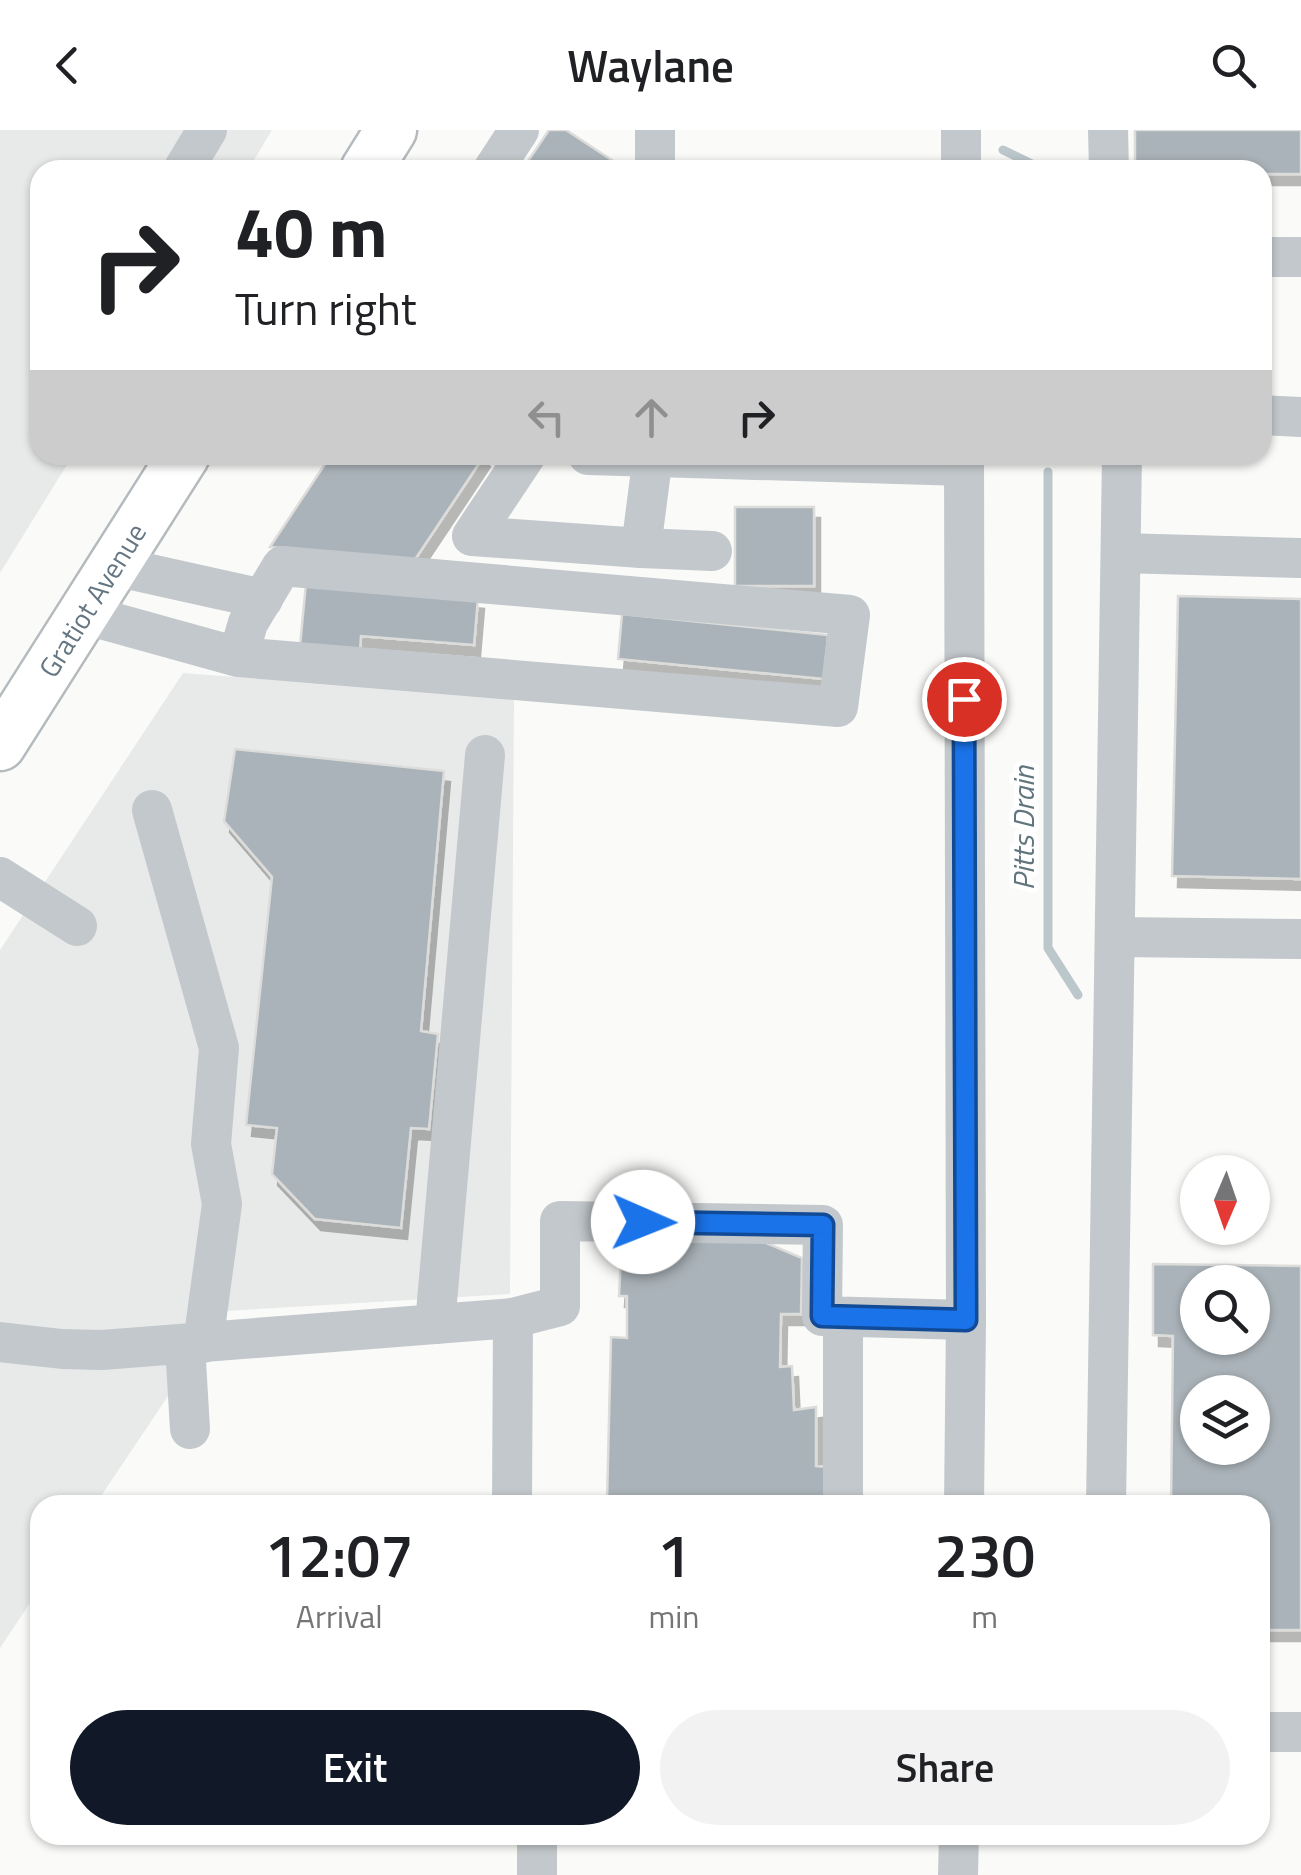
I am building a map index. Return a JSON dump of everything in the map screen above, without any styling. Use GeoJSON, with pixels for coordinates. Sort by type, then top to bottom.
{"type":"FeatureCollection","features":[{"type":"Feature","properties":{"kind":"main road"},"geometry":{"type":"LineString","coordinates":[[372,160],[391,130]]}},
{"type":"Feature","properties":{"kind":"main road","name":"Gratiot Avenue"},"geometry":{"type":"LineString","coordinates":[[0,745],[178,465]]}},
{"type":"Feature","properties":{"kind":"street"},"geometry":{"type":"LineString","coordinates":[[188,160],[207,130]]}},
{"type":"Feature","properties":{"kind":"street"},"geometry":{"type":"LineString","coordinates":[[499,160],[519,130]]}},
{"type":"Feature","properties":{"kind":"street"},"geometry":{"type":"LineString","coordinates":[[655,160],[656,130]]}},
{"type":"Feature","properties":{"kind":"street"},"geometry":{"type":"LineString","coordinates":[[960,160],[961,130]]}},
{"type":"Feature","properties":{"kind":"street"},"geometry":{"type":"LineString","coordinates":[[1108,130],[1109,160]]}},
{"type":"Feature","properties":{"kind":"street"},"geometry":{"type":"LineString","coordinates":[[1272,257],[1301,258]]}},
{"type":"Feature","properties":{"kind":"street"},"geometry":{"type":"LineString","coordinates":[[1272,415],[1301,416]]}},
{"type":"Feature","properties":{"kind":"street"},"geometry":{"type":"LineString","coordinates":[[519,465],[472,536],[712,550]]}},
{"type":"Feature","properties":{"kind":"street"},"geometry":{"type":"LineString","coordinates":[[642,548],[652,465]]}},
{"type":"Feature","properties":{"kind":"street"},"geometry":{"type":"LineString","coordinates":[[964,465],[964,1495]]}},
{"type":"Feature","properties":{"kind":"street"},"geometry":{"type":"LineString","coordinates":[[1106,1495],[1122,465]]}},
{"type":"Feature","properties":{"kind":"street"},"geometry":{"type":"LineString","coordinates":[[1121,553],[1301,558]]}},
{"type":"Feature","properties":{"kind":"street"},"geometry":{"type":"LineString","coordinates":[[114,566],[262,599]]}},
{"type":"Feature","properties":{"kind":"street"},"geometry":{"type":"LineString","coordinates":[[84,614],[238,657],[838,708],[850,615],[282,566],[248,623],[238,657]]}},
{"type":"Feature","properties":{"kind":"street"},"geometry":{"type":"LineString","coordinates":[[435,1324],[485,755]]}},
{"type":"Feature","properties":{"kind":"street"},"geometry":{"type":"LineString","coordinates":[[152,810],[219,1048],[211,1144],[222,1204],[194,1344],[190,1429]]}},
{"type":"Feature","properties":{"kind":"street"},"geometry":{"type":"LineString","coordinates":[[0,877],[78,926]]}},
{"type":"Feature","properties":{"kind":"street"},"geometry":{"type":"LineString","coordinates":[[1115,936],[1301,939]]}},
{"type":"Feature","properties":{"kind":"street"},"geometry":{"type":"LineString","coordinates":[[0,1342],[102,1350],[513,1318],[560,1306],[560,1221],[823,1225],[822,1316],[966,1320]]}},
{"type":"Feature","properties":{"kind":"street"},"geometry":{"type":"LineString","coordinates":[[842,1316],[842,1495]]}},
{"type":"Feature","properties":{"kind":"street"},"geometry":{"type":"LineString","coordinates":[[512,1495],[513,1318]]}},
{"type":"Feature","properties":{"kind":"street"},"geometry":{"type":"LineString","coordinates":[[1270,1732],[1301,1732]]}},
{"type":"Feature","properties":{"kind":"street"},"geometry":{"type":"LineString","coordinates":[[537,1845],[537,1875]]}},
{"type":"Feature","properties":{"kind":"street"},"geometry":{"type":"LineString","coordinates":[[958,1845],[958,1875]]}},
{"type":"Feature","properties":{"kind":"shaded area"},"geometry":{"type":"Polygon","coordinates":[[[0,130],[272,130],[254,160],[30,160],[30,465],[67,465],[0,573],[0,130]]]}},
{"type":"Feature","properties":{"kind":"shaded area"},"geometry":{"type":"Polygon","coordinates":[[[183,673],[514,698],[510,1294],[225,1311],[102,1495],[30,1495],[30,1603],[0,1648],[0,950],[183,673]]]}},
{"type":"Feature","properties":{"kind":"building"},"geometry":{"type":"Polygon","coordinates":[[[549,130],[566,130],[612,160],[529,160],[549,130]]]}},
{"type":"Feature","properties":{"kind":"building"},"geometry":{"type":"Polygon","coordinates":[[[1135,130],[1301,130],[1301,174],[1272,174],[1272,160],[1135,160],[1135,130]]]}},
{"type":"Feature","properties":{"kind":"building"},"geometry":{"type":"Polygon","coordinates":[[[324,465],[478,465],[414,561],[270,547],[324,465]]]}},
{"type":"Feature","properties":{"kind":"building"},"geometry":{"type":"Polygon","coordinates":[[[735,507],[814,507],[814,586],[735,586],[735,507]]]}},
{"type":"Feature","properties":{"kind":"building"},"geometry":{"type":"Polygon","coordinates":[[[306,583],[478,598],[474,645],[361,636],[360,651],[300,646],[306,583]]]}},
{"type":"Feature","properties":{"kind":"building"},"geometry":{"type":"Polygon","coordinates":[[[1178,596],[1301,599],[1301,879],[1172,876],[1178,596]]]}},
{"type":"Feature","properties":{"kind":"building"},"geometry":{"type":"Polygon","coordinates":[[[622,614],[828,635],[824,679],[618,659],[622,614]]]}},
{"type":"Feature","properties":{"kind":"building"},"geometry":{"type":"Polygon","coordinates":[[[235,749],[444,771],[421,1031],[438,1034],[429,1129],[411,1128],[401,1228],[315,1219],[272,1174],[277,1128],[246,1125],[272,877],[224,821],[235,749]]]}},
{"type":"Feature","properties":{"kind":"building"},"geometry":{"type":"Polygon","coordinates":[[[622,1237],[757,1239],[802,1258],[801,1314],[781,1314],[780,1367],[792,1366],[794,1410],[816,1407],[816,1466],[828,1467],[829,1495],[607,1495],[611,1337],[627,1338],[627,1296],[619,1296],[622,1237]]]}},
{"type":"Feature","properties":{"kind":"building"},"geometry":{"type":"Polygon","coordinates":[[[1153,1264],[1227,1265],[1180,1265],[1180,1355],[1270,1355],[1270,1266],[1301,1266],[1301,1630],[1270,1630],[1270,1495],[1171,1495],[1173,1336],[1153,1335],[1153,1264]]]}},
{"type":"Feature","properties":{"kind":"waterway","name":"Pitts Drain"},"geometry":{"type":"LineString","coordinates":[[1003,150],[1024,160]]}},
{"type":"Feature","properties":{"kind":"waterway","name":"Pitts Drain"},"geometry":{"type":"LineString","coordinates":[[1048,472],[1048,948],[1078,995]]}},
{"type":"Feature","properties":{"kind":"route"},"geometry":{"type":"LineString","coordinates":[[643,1222],[823,1225],[822,1316],[966,1320],[964,699]]}}]}
